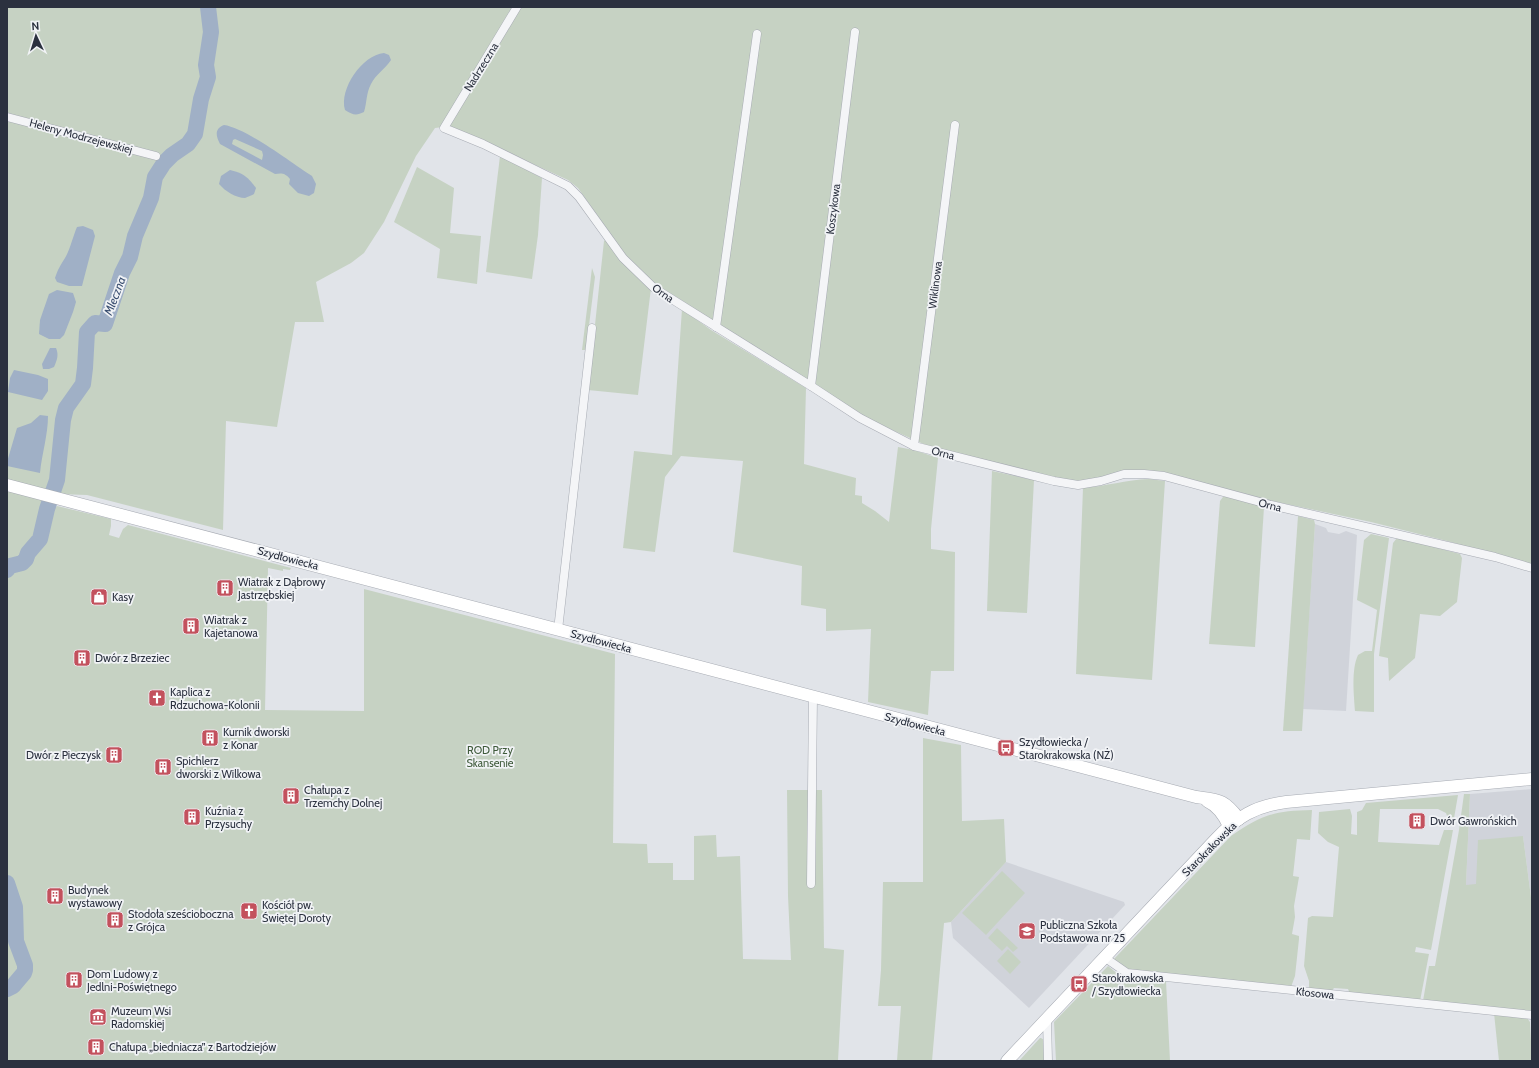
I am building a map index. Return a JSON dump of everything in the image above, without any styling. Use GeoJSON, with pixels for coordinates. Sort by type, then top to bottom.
{"type":"FeatureCollection","features":[{"type":"Feature","properties":{"kind":"street","name":"Nadrzeczna"},"geometry":{"type":"LineString","coordinates":[[444,128],[517,7]]}},
{"type":"Feature","properties":{"kind":"street","name":"Koszykowa"},"geometry":{"type":"LineString","coordinates":[[811,386],[855,32]]}},
{"type":"Feature","properties":{"kind":"street"},"geometry":{"type":"LineString","coordinates":[[716,327],[757,34]]}},
{"type":"Feature","properties":{"kind":"street","name":"Heleny Modrzejewskiej"},"geometry":{"type":"LineString","coordinates":[[7,117],[156,156]]}},
{"type":"Feature","properties":{"kind":"street","name":"Wiklinowa"},"geometry":{"type":"LineString","coordinates":[[914,446],[955,125]]}},
{"type":"Feature","properties":{"kind":"street","name":"Orna"},"geometry":{"type":"LineString","coordinates":[[444,128],[482,144],[568,186],[579,197],[623,258],[654,288],[860,418],[914,446],[1047,480],[1078,485],[1101,481],[1124,474],[1164,476],[1271,505],[1496,557],[1532,568]]}},
{"type":"Feature","properties":{"kind":"street"},"geometry":{"type":"LineString","coordinates":[[558,630],[592,328]]}},
{"type":"Feature","properties":{"kind":"street","name":"Szydłowiecka"},"geometry":{"type":"LineString","coordinates":[[7,484],[1196,797],[1224,802],[1239,819]]}},
{"type":"Feature","properties":{"kind":"street"},"geometry":{"type":"LineString","coordinates":[[811,884],[813,696]]}},
{"type":"Feature","properties":{"kind":"street","name":"Starokrakowska"},"geometry":{"type":"LineString","coordinates":[[1007,1061],[1229,826],[1246,813],[1260,807],[1286,802],[1532,778]]}},
{"type":"Feature","properties":{"kind":"street","name":"Szydłowiecka"},"geometry":{"type":"LineString","coordinates":[[1196,797],[1212,803],[1217,807],[1229,826]]}},
{"type":"Feature","properties":{"kind":"street","name":"Kłosowa"},"geometry":{"type":"LineString","coordinates":[[1104,957],[1127,973],[1532,1015]]}},
{"type":"Feature","properties":{"kind":"street"},"geometry":{"type":"LineString","coordinates":[[1047,1019],[1048,1061]]}},
{"type":"Feature","properties":{"kind":"shaded area"},"geometry":{"type":"Polygon","coordinates":[[[1315,524],[1326,528],[1328,532],[1339,534],[1346,531],[1357,535],[1346,711],[1303,709],[1315,524]]]}},
{"type":"Feature","properties":{"kind":"shaded area"},"geometry":{"type":"Polygon","coordinates":[[[1532,789],[1532,905],[1523,836],[1476,885],[1466,885],[1470,794],[1532,789]]]}},
{"type":"Feature","properties":{"kind":"shaded area","name":"Publiczna Szkoła Podstawowa nr 25"},"geometry":{"type":"Polygon","coordinates":[[[1006,862],[1124,902],[1125,905],[1029,1008],[953,938],[951,922],[1006,862]]]}},
{"type":"Feature","properties":{"kind":"green space","name":"ROD Przy Skansenie"},"geometry":{"type":"Polygon","coordinates":[[[7,7],[1532,7],[1532,565],[1447,541],[1371,522],[1277,502],[1165,473],[1146,470],[1125,471],[1085,481],[1074,481],[1052,477],[928,446],[863,417],[653,282],[626,256],[578,188],[568,180],[496,147],[443,127],[435,128],[416,156],[384,222],[364,253],[351,263],[316,282],[324,322],[295,322],[277,427],[226,421],[223,530],[87,495],[58,494],[53,507],[55,508],[57,506],[111,519],[109,535],[119,538],[123,529],[128,525],[291,568],[290,570],[283,569],[283,571],[268,568],[265,710],[364,711],[364,589],[615,654],[613,843],[647,844],[648,863],[673,863],[673,880],[694,880],[694,836],[716,835],[717,857],[740,856],[743,959],[791,960],[788,896],[787,790],[822,790],[824,948],[844,950],[838,1061],[7,1061],[7,7]]]}},
{"type":"Feature","properties":{"kind":"green space"},"geometry":{"type":"Polygon","coordinates":[[[500,156],[542,178],[538,235],[532,279],[486,272],[500,156]]]}},
{"type":"Feature","properties":{"kind":"green space"},"geometry":{"type":"Polygon","coordinates":[[[417,167],[454,188],[450,233],[481,236],[477,284],[437,278],[440,249],[394,222],[417,167]]]}},
{"type":"Feature","properties":{"kind":"green space"},"geometry":{"type":"Polygon","coordinates":[[[606,239],[632,272],[651,288],[638,395],[588,390],[604,241],[606,239]]]}},
{"type":"Feature","properties":{"kind":"green space"},"geometry":{"type":"Polygon","coordinates":[[[592,268],[595,277],[586,350],[582,350],[592,268]]]}},
{"type":"Feature","properties":{"kind":"green space"},"geometry":{"type":"Polygon","coordinates":[[[682,309],[711,330],[806,388],[804,464],[856,478],[855,495],[862,496],[862,503],[889,522],[898,447],[914,450],[938,458],[931,529],[931,549],[955,552],[954,671],[931,671],[928,715],[868,702],[871,629],[826,631],[826,609],[801,605],[802,566],[733,552],[743,461],[681,456],[665,477],[655,552],[623,548],[634,451],[672,455],[682,309]]]}},
{"type":"Feature","properties":{"kind":"green space"},"geometry":{"type":"Polygon","coordinates":[[[992,471],[1034,480],[1027,613],[987,611],[992,471]]]}},
{"type":"Feature","properties":{"kind":"green space"},"geometry":{"type":"Polygon","coordinates":[[[1149,479],[1165,481],[1152,680],[1076,674],[1083,488],[1149,479]]]}},
{"type":"Feature","properties":{"kind":"green space"},"geometry":{"type":"Polygon","coordinates":[[[1227,496],[1264,507],[1255,647],[1209,644],[1220,501],[1223,497],[1227,496]]]}},
{"type":"Feature","properties":{"kind":"green space"},"geometry":{"type":"Polygon","coordinates":[[[1298,516],[1314,520],[1315,524],[1302,731],[1283,731],[1298,516]]]}},
{"type":"Feature","properties":{"kind":"green space"},"geometry":{"type":"Polygon","coordinates":[[[1371,534],[1389,538],[1374,654],[1374,712],[1355,711],[1354,683],[1354,668],[1358,655],[1365,651],[1372,651],[1377,610],[1357,600],[1364,540],[1371,534]]]}},
{"type":"Feature","properties":{"kind":"green space"},"geometry":{"type":"Polygon","coordinates":[[[1397,538],[1460,554],[1462,558],[1457,602],[1440,616],[1420,614],[1415,658],[1389,681],[1388,658],[1379,656],[1393,543],[1397,538]]]}},
{"type":"Feature","properties":{"kind":"green space"},"geometry":{"type":"Polygon","coordinates":[[[923,738],[961,745],[962,821],[1004,819],[1006,862],[951,922],[944,923],[932,1061],[897,1061],[901,1006],[878,1006],[881,970],[883,882],[923,882],[923,738]]]}},
{"type":"Feature","properties":{"kind":"green space"},"geometry":{"type":"Polygon","coordinates":[[[1464,794],[1470,794],[1466,885],[1476,884],[1478,840],[1523,836],[1532,905],[1532,1011],[1423,1001],[1429,966],[1435,966],[1464,794]]]}},
{"type":"Feature","properties":{"kind":"green space"},"geometry":{"type":"Polygon","coordinates":[[[1458,795],[1453,824],[1450,824],[1446,813],[1438,809],[1380,809],[1378,842],[1439,845],[1444,830],[1453,830],[1431,950],[1416,947],[1415,952],[1429,954],[1420,1001],[1350,994],[1348,989],[1334,988],[1331,992],[1309,989],[1309,981],[1304,966],[1308,918],[1312,916],[1333,917],[1339,847],[1328,842],[1318,833],[1319,812],[1350,809],[1352,816],[1351,834],[1357,835],[1357,812],[1362,810],[1366,803],[1458,795]]]}},
{"type":"Feature","properties":{"kind":"green space"},"geometry":{"type":"Polygon","coordinates":[[[1312,810],[1310,840],[1297,839],[1293,876],[1299,877],[1294,906],[1295,917],[1292,934],[1299,936],[1299,939],[1295,976],[1291,987],[1129,970],[1114,959],[1231,836],[1261,818],[1269,815],[1288,811],[1312,810]]]}},
{"type":"Feature","properties":{"kind":"green space"},"geometry":{"type":"Polygon","coordinates":[[[1002,871],[1025,893],[986,935],[962,913],[1002,871]]]}},
{"type":"Feature","properties":{"kind":"green space"},"geometry":{"type":"Polygon","coordinates":[[[997,928],[1018,948],[1013,952],[1007,946],[1002,951],[988,938],[997,928]]]}},
{"type":"Feature","properties":{"kind":"green space"},"geometry":{"type":"Polygon","coordinates":[[[1008,949],[1021,962],[1010,974],[997,961],[1008,949]]]}},
{"type":"Feature","properties":{"kind":"green space"},"geometry":{"type":"Polygon","coordinates":[[[1108,966],[1119,975],[1126,978],[1166,981],[1170,1061],[1056,1061],[1054,1022],[1108,966]]]}},
{"type":"Feature","properties":{"kind":"green space"},"geometry":{"type":"Polygon","coordinates":[[[1494,1013],[1527,1018],[1530,1022],[1532,1061],[1499,1061],[1494,1013]]]}},
{"type":"Feature","properties":{"kind":"green space"},"geometry":{"type":"Polygon","coordinates":[[[1040,1038],[1044,1040],[1044,1061],[1019,1061],[1040,1038]]]}},
{"type":"Feature","properties":{"kind":"water"},"geometry":{"type":"Polygon","coordinates":[[[384,53],[389,55],[391,60],[375,77],[371,84],[368,91],[364,112],[354,114],[345,110],[345,93],[354,74],[360,66],[368,60],[376,55],[384,53]]]}},
{"type":"Feature","properties":{"kind":"water"},"geometry":{"type":"Polygon","coordinates":[[[224,125],[244,132],[312,176],[316,184],[314,193],[309,196],[298,193],[289,184],[290,179],[287,176],[275,174],[220,144],[217,131],[224,125]],[[235,139],[233,140],[232,144],[262,160],[262,151],[235,139]]]}},
{"type":"Feature","properties":{"kind":"water"},"geometry":{"type":"Polygon","coordinates":[[[230,170],[242,174],[248,178],[256,188],[254,194],[242,198],[227,192],[221,187],[219,184],[221,176],[230,170]]]}},
{"type":"Feature","properties":{"kind":"water"},"geometry":{"type":"Polygon","coordinates":[[[83,226],[93,230],[95,236],[82,286],[69,286],[57,282],[55,278],[56,275],[65,258],[77,227],[83,226]]]}},
{"type":"Feature","properties":{"kind":"water"},"geometry":{"type":"Polygon","coordinates":[[[57,290],[73,293],[76,302],[64,335],[60,339],[49,339],[39,334],[40,320],[49,294],[57,290]]]}},
{"type":"Feature","properties":{"kind":"water"},"geometry":{"type":"Polygon","coordinates":[[[50,348],[56,348],[56,362],[54,367],[43,369],[42,364],[50,348]]]}},
{"type":"Feature","properties":{"kind":"water"},"geometry":{"type":"Polygon","coordinates":[[[14,370],[38,375],[48,379],[48,391],[42,400],[8,392],[10,378],[14,370]]]}},
{"type":"Feature","properties":{"kind":"water"},"geometry":{"type":"Polygon","coordinates":[[[40,415],[48,416],[40,473],[7,466],[17,428],[31,423],[40,415]]]}},
{"type":"Feature","properties":{"kind":"waterway","name":"Mleczna"},"geometry":{"type":"LineString","coordinates":[[7,570],[10,566],[22,563],[40,539],[47,509],[57,480],[63,420],[66,408],[83,384],[87,332],[95,323],[105,324],[122,273],[130,257],[135,236],[151,198],[155,177],[164,163],[172,155],[188,144],[195,134],[201,99],[208,77],[206,65],[211,32],[208,7]]}},
{"type":"Feature","properties":{"kind":"waterway","name":"Mleczna"},"geometry":{"type":"LineString","coordinates":[[7,883],[15,907],[16,941],[25,965],[24,973],[13,986],[7,989]]}},
{"type":"Feature","properties":{"kind":"place","name":"Wiatrak z Dąbrowy Jastrzębskiej"},"geometry":{"type":"Point","coordinates":[225,588]}},
{"type":"Feature","properties":{"kind":"place","name":"Kasy"},"geometry":{"type":"Point","coordinates":[99,597]}},
{"type":"Feature","properties":{"kind":"place","name":"Wiatrak z Kajetanowa"},"geometry":{"type":"Point","coordinates":[191,626]}},
{"type":"Feature","properties":{"kind":"place","name":"Dwór z Brzeziec"},"geometry":{"type":"Point","coordinates":[82,658]}},
{"type":"Feature","properties":{"kind":"place","name":"Kaplica z Rdzuchowa-Kolonii"},"geometry":{"type":"Point","coordinates":[157,698]}},
{"type":"Feature","properties":{"kind":"place","name":"Kurnik dworski z Konar"},"geometry":{"type":"Point","coordinates":[210,738]}},
{"type":"Feature","properties":{"kind":"place","name":"Szydłowiecka / Starokrakowska (NŻ)"},"geometry":{"type":"Point","coordinates":[1006,748]}},
{"type":"Feature","properties":{"kind":"place","name":"Dwór z Pieczysk"},"geometry":{"type":"Point","coordinates":[114,755]}},
{"type":"Feature","properties":{"kind":"place","name":"Spichlerz dworski z Wilkowa"},"geometry":{"type":"Point","coordinates":[163,767]}},
{"type":"Feature","properties":{"kind":"place","name":"Chałupa z Trzemchy Dolnej"},"geometry":{"type":"Point","coordinates":[291,796]}},
{"type":"Feature","properties":{"kind":"place","name":"Kuźnia z Przysuchy"},"geometry":{"type":"Point","coordinates":[192,817]}},
{"type":"Feature","properties":{"kind":"place","name":"Dwór Gawrońskich"},"geometry":{"type":"Point","coordinates":[1417,821]}},
{"type":"Feature","properties":{"kind":"place","name":"Budynek wystawowy"},"geometry":{"type":"Point","coordinates":[55,896]}},
{"type":"Feature","properties":{"kind":"place","name":"Kościół pw. Świętej Doroty"},"geometry":{"type":"Point","coordinates":[249,911]}},
{"type":"Feature","properties":{"kind":"place","name":"Stodoła sześcioboczna z Grójca"},"geometry":{"type":"Point","coordinates":[115,920]}},
{"type":"Feature","properties":{"kind":"place","name":"Publiczna Szkoła Podstawowa nr 25"},"geometry":{"type":"Point","coordinates":[1027,931]}},
{"type":"Feature","properties":{"kind":"place","name":"Dom Ludowy z Jedlni-Poświętnego"},"geometry":{"type":"Point","coordinates":[74,980]}},
{"type":"Feature","properties":{"kind":"place","name":"Starokrakowska / Szydłowiecka"},"geometry":{"type":"Point","coordinates":[1079,984]}},
{"type":"Feature","properties":{"kind":"place","name":"Muzeum Wsi Radomskiej"},"geometry":{"type":"Point","coordinates":[98,1017]}},
{"type":"Feature","properties":{"kind":"place","name":"Chałupa „biedniacza” z Bartodziejów"},"geometry":{"type":"Point","coordinates":[96,1047]}}]}
